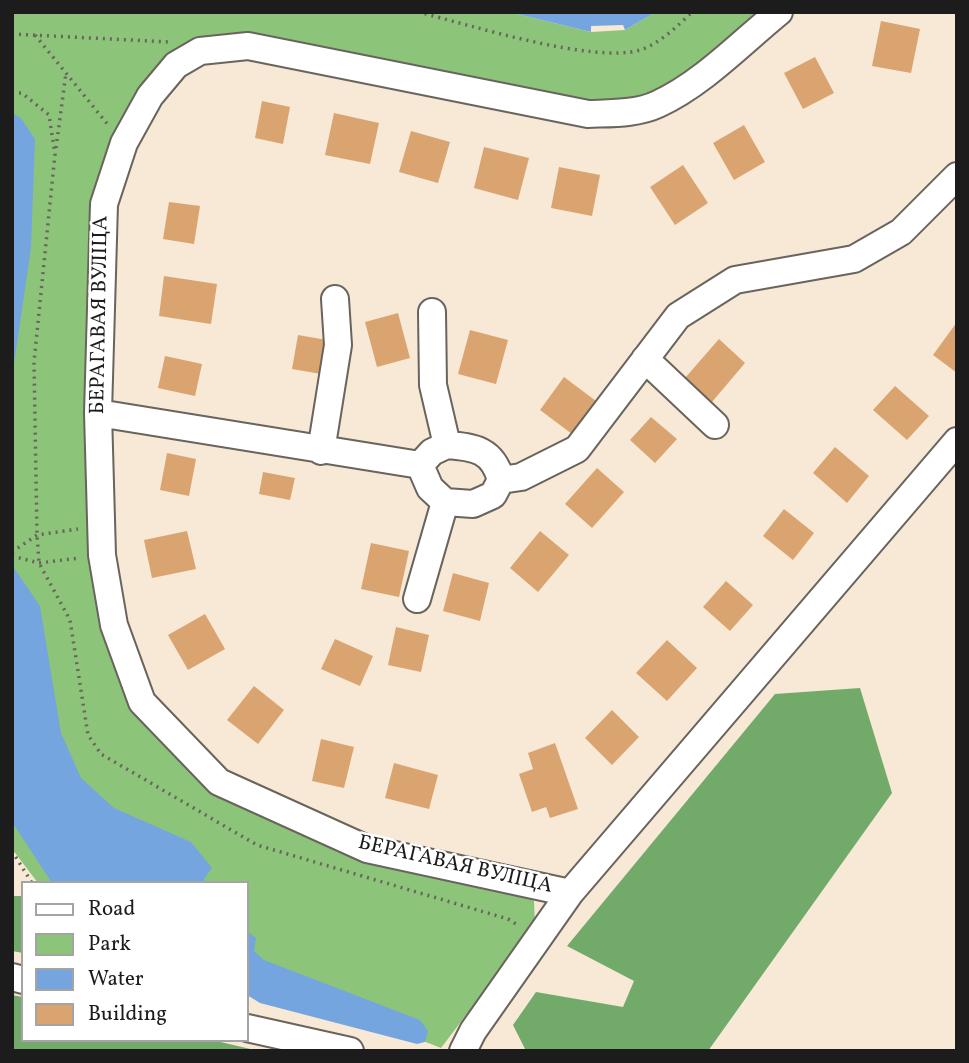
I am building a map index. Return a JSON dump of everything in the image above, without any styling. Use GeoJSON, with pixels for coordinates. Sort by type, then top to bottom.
{"type":"FeatureCollection","features":[{"type":"Feature","properties":{"kind":"street","name":"БЕРАГАВАЯ ВУЛІЦА"},"geometry":{"type":"LineString","coordinates":[[570,894],[366,849],[219,782],[142,702],[114,625],[102,555],[98,413],[104,204],[124,143],[150,96],[176,65],[200,51],[248,46],[588,114],[620,113],[656,105],[683,90],[779,12]]}},
{"type":"Feature","properties":{"kind":"street"},"geometry":{"type":"LineString","coordinates":[[501,480],[521,477],[577,449],[678,316],[735,280],[854,259],[901,232],[957,176]]}},
{"type":"Feature","properties":{"kind":"street"},"geometry":{"type":"LineString","coordinates":[[321,451],[338,345],[335,299]]}},
{"type":"Feature","properties":{"kind":"street"},"geometry":{"type":"LineString","coordinates":[[432,312],[433,385],[447,444]]}},
{"type":"Feature","properties":{"kind":"street"},"geometry":{"type":"LineString","coordinates":[[645,359],[715,425]]}},
{"type":"Feature","properties":{"kind":"street"},"geometry":{"type":"LineString","coordinates":[[98,413],[421,465]]}},
{"type":"Feature","properties":{"kind":"street"},"geometry":{"type":"LineString","coordinates":[[447,444],[474,447],[496,463],[501,480],[493,495],[473,504],[445,502],[430,488],[421,465],[432,452],[447,444]]}},
{"type":"Feature","properties":{"kind":"street"},"geometry":{"type":"LineString","coordinates":[[463,1051],[570,894],[953,453]]}},
{"type":"Feature","properties":{"kind":"street"},"geometry":{"type":"LineString","coordinates":[[417,599],[445,502]]}},
{"type":"Feature","properties":{"kind":"street"},"geometry":{"type":"LineString","coordinates":[[248,1028],[350,1051]]}},
{"type":"Feature","properties":{"kind":"path"},"geometry":{"type":"LineString","coordinates":[[418,12],[590,53],[640,50],[676,28],[692,12]]}},
{"type":"Feature","properties":{"kind":"path"},"geometry":{"type":"LineString","coordinates":[[12,34],[194,43],[200,51]]}},
{"type":"Feature","properties":{"kind":"path"},"geometry":{"type":"LineString","coordinates":[[35,34],[124,143]]}},
{"type":"Feature","properties":{"kind":"path"},"geometry":{"type":"LineString","coordinates":[[66,73],[34,362],[37,535],[39,563],[69,620],[88,735],[102,754],[257,845],[508,919],[538,939]]}},
{"type":"Feature","properties":{"kind":"path"},"geometry":{"type":"LineString","coordinates":[[12,93],[22,93],[49,115],[55,154]]}},
{"type":"Feature","properties":{"kind":"path"},"geometry":{"type":"LineString","coordinates":[[12,554],[37,535],[101,525]]}},
{"type":"Feature","properties":{"kind":"path"},"geometry":{"type":"LineString","coordinates":[[12,554],[39,563],[102,555]]}},
{"type":"Feature","properties":{"kind":"path"},"geometry":{"type":"LineString","coordinates":[[12,851],[31,881]]}},
{"type":"Feature","properties":{"kind":"green space"},"geometry":{"type":"Polygon","coordinates":[[[12,12],[509,12],[591,32],[625,30],[656,12],[765,12],[679,81],[652,96],[588,104],[194,43],[117,136],[106,627],[213,787],[526,893],[534,901],[535,924],[441,1048],[248,972],[248,881],[36,881],[12,849],[12,12]]]}},
{"type":"Feature","properties":{"kind":"green space"},"geometry":{"type":"Polygon","coordinates":[[[860,688],[892,793],[708,1051],[526,1051],[513,1025],[536,992],[623,1007],[634,981],[567,946],[775,694],[860,688]]]}},
{"type":"Feature","properties":{"kind":"green space"},"geometry":{"type":"Polygon","coordinates":[[[12,896],[21,896],[21,953],[12,951],[12,896]]]}},
{"type":"Feature","properties":{"kind":"green space"},"geometry":{"type":"Polygon","coordinates":[[[12,995],[21,997],[21,1042],[221,1042],[259,1051],[12,1051],[12,995]]]}},
{"type":"Feature","properties":{"kind":"water"},"geometry":{"type":"Polygon","coordinates":[[[509,12],[656,12],[625,30],[623,25],[591,26],[591,32],[509,12]]]}},
{"type":"Feature","properties":{"kind":"water"},"geometry":{"type":"Polygon","coordinates":[[[12,113],[21,118],[35,139],[31,248],[12,378],[12,113]]]}},
{"type":"Feature","properties":{"kind":"water"},"geometry":{"type":"Polygon","coordinates":[[[12,565],[40,606],[61,733],[81,778],[114,808],[191,842],[212,868],[205,881],[51,881],[12,822],[12,565]]]}},
{"type":"Feature","properties":{"kind":"water"},"geometry":{"type":"Polygon","coordinates":[[[248,932],[256,938],[254,951],[264,960],[420,1020],[428,1031],[425,1042],[417,1044],[260,1003],[248,996],[248,932]]]}},
{"type":"Feature","properties":{"kind":"building"},"geometry":{"type":"Polygon","coordinates":[[[881,21],[920,29],[911,73],[872,66],[881,21]]]}},
{"type":"Feature","properties":{"kind":"building"},"geometry":{"type":"Polygon","coordinates":[[[815,57],[834,93],[803,109],[784,73],[815,57]]]}},
{"type":"Feature","properties":{"kind":"building"},"geometry":{"type":"Polygon","coordinates":[[[262,101],[290,107],[283,144],[255,138],[262,101]]]}},
{"type":"Feature","properties":{"kind":"building"},"geometry":{"type":"Polygon","coordinates":[[[334,113],[379,123],[370,164],[325,155],[334,113]]]}},
{"type":"Feature","properties":{"kind":"building"},"geometry":{"type":"Polygon","coordinates":[[[744,125],[765,162],[734,180],[713,143],[744,125]]]}},
{"type":"Feature","properties":{"kind":"building"},"geometry":{"type":"Polygon","coordinates":[[[411,131],[450,142],[438,183],[399,172],[411,131]]]}},
{"type":"Feature","properties":{"kind":"building"},"geometry":{"type":"Polygon","coordinates":[[[484,147],[529,158],[518,200],[474,188],[484,147]]]}},
{"type":"Feature","properties":{"kind":"building"},"geometry":{"type":"Polygon","coordinates":[[[683,165],[708,203],[675,225],[650,187],[683,165]]]}},
{"type":"Feature","properties":{"kind":"building"},"geometry":{"type":"Polygon","coordinates":[[[559,167],[600,175],[592,216],[551,208],[559,167]]]}},
{"type":"Feature","properties":{"kind":"building"},"geometry":{"type":"Polygon","coordinates":[[[169,202],[200,206],[194,244],[163,239],[169,202]]]}},
{"type":"Feature","properties":{"kind":"building"},"geometry":{"type":"Polygon","coordinates":[[[164,276],[217,284],[211,324],[159,316],[164,276]]]}},
{"type":"Feature","properties":{"kind":"building"},"geometry":{"type":"Polygon","coordinates":[[[398,313],[410,358],[377,367],[365,322],[398,313]]]}},
{"type":"Feature","properties":{"kind":"building"},"geometry":{"type":"Polygon","coordinates":[[[957,322],[957,373],[933,355],[957,322]]]}},
{"type":"Feature","properties":{"kind":"building"},"geometry":{"type":"Polygon","coordinates":[[[470,330],[508,340],[496,384],[458,374],[470,330]]]}},
{"type":"Feature","properties":{"kind":"building"},"geometry":{"type":"Polygon","coordinates":[[[298,335],[327,340],[321,374],[292,369],[298,335]]]}},
{"type":"Feature","properties":{"kind":"building"},"geometry":{"type":"Polygon","coordinates":[[[719,339],[745,363],[712,402],[685,378],[719,339]]]}},
{"type":"Feature","properties":{"kind":"building"},"geometry":{"type":"Polygon","coordinates":[[[165,356],[202,364],[195,396],[158,388],[165,356]]]}},
{"type":"Feature","properties":{"kind":"building"},"geometry":{"type":"Polygon","coordinates":[[[564,377],[596,401],[572,434],[540,410],[564,377]]]}},
{"type":"Feature","properties":{"kind":"building"},"geometry":{"type":"Polygon","coordinates":[[[895,386],[929,416],[907,440],[873,410],[895,386]]]}},
{"type":"Feature","properties":{"kind":"building"},"geometry":{"type":"Polygon","coordinates":[[[651,417],[677,439],[655,463],[630,440],[651,417]]]}},
{"type":"Feature","properties":{"kind":"building"},"geometry":{"type":"Polygon","coordinates":[[[835,447],[869,476],[847,503],[813,473],[835,447]]]}},
{"type":"Feature","properties":{"kind":"building"},"geometry":{"type":"Polygon","coordinates":[[[167,453],[196,459],[189,496],[160,490],[167,453]]]}},
{"type":"Feature","properties":{"kind":"building"},"geometry":{"type":"Polygon","coordinates":[[[597,468],[624,492],[592,528],[565,504],[597,468]]]}},
{"type":"Feature","properties":{"kind":"building"},"geometry":{"type":"Polygon","coordinates":[[[263,472],[295,478],[290,500],[259,494],[263,472]]]}},
{"type":"Feature","properties":{"kind":"building"},"geometry":{"type":"Polygon","coordinates":[[[784,509],[814,533],[793,560],[763,536],[784,509]]]}},
{"type":"Feature","properties":{"kind":"building"},"geometry":{"type":"Polygon","coordinates":[[[187,531],[196,569],[152,578],[144,540],[187,531]]]}},
{"type":"Feature","properties":{"kind":"building"},"geometry":{"type":"Polygon","coordinates":[[[540,531],[569,555],[538,592],[510,568],[540,531]]]}},
{"type":"Feature","properties":{"kind":"building"},"geometry":{"type":"Polygon","coordinates":[[[371,543],[409,551],[399,597],[361,589],[371,543]]]}},
{"type":"Feature","properties":{"kind":"building"},"geometry":{"type":"Polygon","coordinates":[[[453,573],[489,583],[480,621],[443,611],[453,573]]]}},
{"type":"Feature","properties":{"kind":"building"},"geometry":{"type":"Polygon","coordinates":[[[726,581],[753,605],[730,631],[703,607],[726,581]]]}},
{"type":"Feature","properties":{"kind":"building"},"geometry":{"type":"Polygon","coordinates":[[[205,614],[225,649],[188,670],[168,635],[205,614]]]}},
{"type":"Feature","properties":{"kind":"building"},"geometry":{"type":"Polygon","coordinates":[[[396,627],[429,635],[421,672],[388,665],[396,627]]]}},
{"type":"Feature","properties":{"kind":"building"},"geometry":{"type":"Polygon","coordinates":[[[335,639],[373,656],[360,686],[321,669],[335,639]]]}},
{"type":"Feature","properties":{"kind":"building"},"geometry":{"type":"Polygon","coordinates":[[[667,640],[697,668],[667,701],[636,673],[667,640]]]}},
{"type":"Feature","properties":{"kind":"building"},"geometry":{"type":"Polygon","coordinates":[[[254,686],[284,710],[258,744],[227,720],[254,686]]]}},
{"type":"Feature","properties":{"kind":"building"},"geometry":{"type":"Polygon","coordinates":[[[612,710],[639,737],[612,765],[585,738],[612,710]]]}},
{"type":"Feature","properties":{"kind":"building"},"geometry":{"type":"Polygon","coordinates":[[[321,739],[354,747],[344,788],[312,781],[321,739]]]}},
{"type":"Feature","properties":{"kind":"building"},"geometry":{"type":"Polygon","coordinates":[[[555,743],[578,809],[550,818],[546,807],[532,812],[519,774],[533,769],[528,753],[555,743]]]}},
{"type":"Feature","properties":{"kind":"building"},"geometry":{"type":"Polygon","coordinates":[[[394,763],[438,775],[429,809],[385,798],[394,763]]]}}]}
